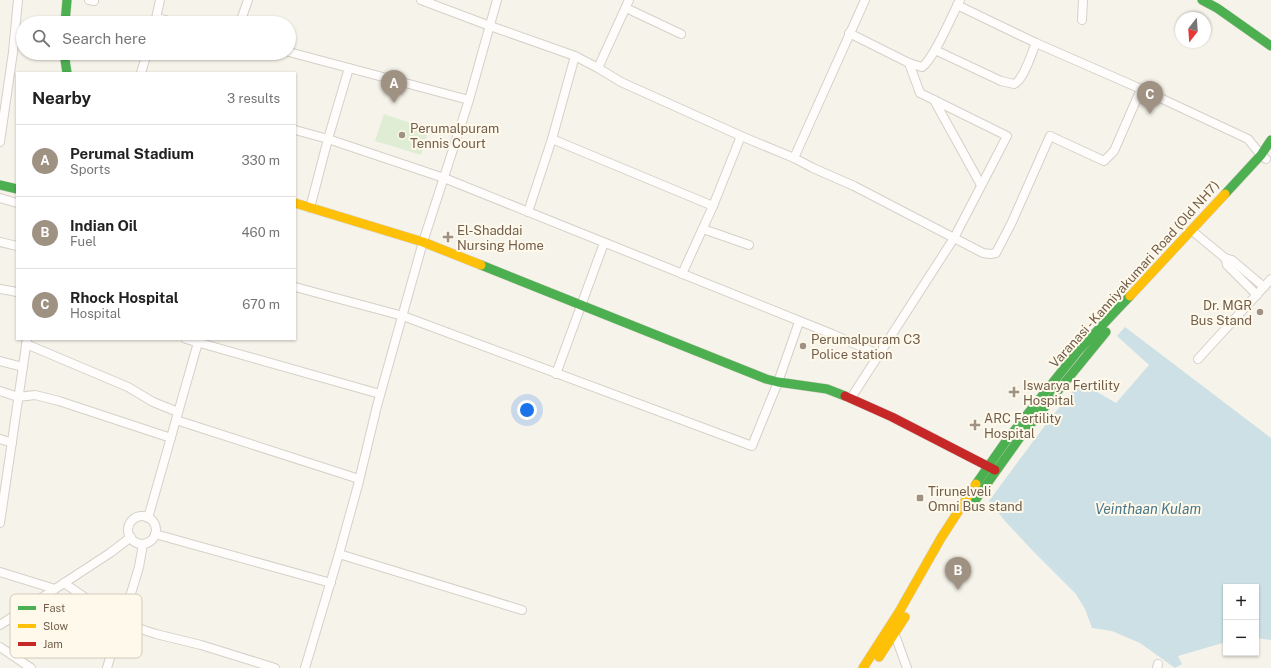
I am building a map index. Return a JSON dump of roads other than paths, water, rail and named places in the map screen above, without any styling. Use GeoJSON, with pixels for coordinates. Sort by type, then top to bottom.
{"type":"FeatureCollection","features":[{"type":"Feature","properties":{"kind":"street"},"geometry":{"type":"LineString","coordinates":[[16,16],[18,0]]}},
{"type":"Feature","properties":{"kind":"street"},"geometry":{"type":"LineString","coordinates":[[66,16],[67,0]]}},
{"type":"Feature","properties":{"kind":"street"},"geometry":{"type":"LineString","coordinates":[[157,16],[160,0]]}},
{"type":"Feature","properties":{"kind":"street"},"geometry":{"type":"LineString","coordinates":[[242,16],[248,0]]}},
{"type":"Feature","properties":{"kind":"street"},"geometry":{"type":"LineString","coordinates":[[421,0],[575,56],[621,82],[794,158],[854,186],[983,253],[990,254],[996,253],[1012,222],[1050,136],[1104,161],[1114,151],[1141,89]]}},
{"type":"Feature","properties":{"kind":"street"},"geometry":{"type":"LineString","coordinates":[[305,668],[331,583],[380,394],[422,245],[469,100],[497,0]]}},
{"type":"Feature","properties":{"kind":"street"},"geometry":{"type":"LineString","coordinates":[[598,68],[629,0]]}},
{"type":"Feature","properties":{"kind":"street"},"geometry":{"type":"LineString","coordinates":[[794,158],[865,0]]}},
{"type":"Feature","properties":{"kind":"street"},"geometry":{"type":"LineString","coordinates":[[1082,20],[1083,0]]}},
{"type":"Feature","properties":{"kind":"street"},"geometry":{"type":"LineString","coordinates":[[1202,0],[1217,8],[1271,46]]}},
{"type":"Feature","properties":{"kind":"street"},"geometry":{"type":"LineString","coordinates":[[849,33],[922,68],[935,50],[958,3],[1036,43],[1141,89],[1248,139],[1266,156]]}},
{"type":"Feature","properties":{"kind":"street"},"geometry":{"type":"LineString","coordinates":[[626,8],[681,34]]}},
{"type":"Feature","properties":{"kind":"street"},"geometry":{"type":"LineString","coordinates":[[0,137],[13,52],[16,21]]}},
{"type":"Feature","properties":{"kind":"street"},"geometry":{"type":"LineString","coordinates":[[935,50],[1001,81],[1014,84],[1018,82],[1022,76],[1036,43]]}},
{"type":"Feature","properties":{"kind":"street"},"geometry":{"type":"LineString","coordinates":[[296,54],[469,100]]}},
{"type":"Feature","properties":{"kind":"street"},"geometry":{"type":"LineString","coordinates":[[528,212],[552,139],[575,56]]}},
{"type":"Feature","properties":{"kind":"street"},"geometry":{"type":"LineString","coordinates":[[65,60],[67,72]]}},
{"type":"Feature","properties":{"kind":"street"},"geometry":{"type":"LineString","coordinates":[[141,72],[145,60]]}},
{"type":"Feature","properties":{"kind":"street"},"geometry":{"type":"LineString","coordinates":[[851,398],[954,238],[1007,136],[920,93],[909,63]]}},
{"type":"Feature","properties":{"kind":"street"},"geometry":{"type":"LineString","coordinates":[[310,208],[349,68]]}},
{"type":"Feature","properties":{"kind":"street"},"geometry":{"type":"LineString","coordinates":[[934,100],[981,185]]}},
{"type":"Feature","properties":{"kind":"street"},"geometry":{"type":"LineString","coordinates":[[296,130],[328,139],[444,178],[832,334],[878,354]]}},
{"type":"Feature","properties":{"kind":"street"},"geometry":{"type":"LineString","coordinates":[[682,274],[713,206],[741,136]]}},
{"type":"Feature","properties":{"kind":"street"},"geometry":{"type":"LineString","coordinates":[[552,139],[713,206]]}},
{"type":"Feature","properties":{"kind":"street","name":"Varanasi - Kanniyakumari Road (Old NH7)"},"geometry":{"type":"LineString","coordinates":[[990,470],[1116,320],[1266,156],[1271,140]]}},
{"type":"Feature","properties":{"kind":"street","name":"Varanasi - Kanniyakumari Road (Old NH7)"},"geometry":{"type":"LineString","coordinates":[[872,668],[892,632],[949,540],[1006,440],[1078,351],[1266,156]]}},
{"type":"Feature","properties":{"kind":"street"},"geometry":{"type":"LineString","coordinates":[[0,185],[16,189]]}},
{"type":"Feature","properties":{"kind":"street"},"geometry":{"type":"LineString","coordinates":[[0,198],[16,203]]}},
{"type":"Feature","properties":{"kind":"street"},"geometry":{"type":"LineString","coordinates":[[296,203],[422,245],[580,309],[752,374],[776,385],[815,393],[839,400],[885,420],[990,470]]}},
{"type":"Feature","properties":{"kind":"street"},"geometry":{"type":"LineString","coordinates":[[296,210],[422,245]]}},
{"type":"Feature","properties":{"kind":"street"},"geometry":{"type":"LineString","coordinates":[[703,229],[749,245]]}},
{"type":"Feature","properties":{"kind":"street"},"geometry":{"type":"LineString","coordinates":[[1196,234],[1225,258],[1232,260],[1264,287]]}},
{"type":"Feature","properties":{"kind":"street"},"geometry":{"type":"LineString","coordinates":[[0,242],[16,246]]}},
{"type":"Feature","properties":{"kind":"street"},"geometry":{"type":"LineString","coordinates":[[556,374],[604,243]]}},
{"type":"Feature","properties":{"kind":"street"},"geometry":{"type":"LineString","coordinates":[[1225,258],[1226,265],[1257,295]]}},
{"type":"Feature","properties":{"kind":"street"},"geometry":{"type":"LineString","coordinates":[[1198,359],[1271,279]]}},
{"type":"Feature","properties":{"kind":"street"},"geometry":{"type":"LineString","coordinates":[[296,287],[403,316],[752,446],[799,322]]}},
{"type":"Feature","properties":{"kind":"street"},"geometry":{"type":"LineString","coordinates":[[0,289],[16,292]]}},
{"type":"Feature","properties":{"kind":"street"},"geometry":{"type":"LineString","coordinates":[[0,523],[2,496],[12,443],[26,341],[128,387],[177,416],[359,479]]}},
{"type":"Feature","properties":{"kind":"street"},"geometry":{"type":"LineString","coordinates":[[148,518],[199,341],[380,394]]}},
{"type":"Feature","properties":{"kind":"street"},"geometry":{"type":"LineString","coordinates":[[0,361],[23,367]]}},
{"type":"Feature","properties":{"kind":"street"},"geometry":{"type":"LineString","coordinates":[[776,385],[821,388],[851,398],[892,417],[990,470]]}},
{"type":"Feature","properties":{"kind":"street"},"geometry":{"type":"LineString","coordinates":[[0,391],[18,397],[35,395],[59,401],[171,438]]}},
{"type":"Feature","properties":{"kind":"street"},"geometry":{"type":"LineString","coordinates":[[0,439],[12,443]]}},
{"type":"Feature","properties":{"kind":"street"},"geometry":{"type":"LineString","coordinates":[[140,516],[148,518],[156,526],[156,534],[151,540],[143,544],[137,542],[131,537],[129,526],[133,520],[140,516]]}},
{"type":"Feature","properties":{"kind":"street"},"geometry":{"type":"LineString","coordinates":[[156,534],[331,583]]}},
{"type":"Feature","properties":{"kind":"street"},"geometry":{"type":"LineString","coordinates":[[47,594],[110,553],[131,537]]}},
{"type":"Feature","properties":{"kind":"street"},"geometry":{"type":"LineString","coordinates":[[130,594],[143,544]]}},
{"type":"Feature","properties":{"kind":"street"},"geometry":{"type":"LineString","coordinates":[[339,554],[522,610]]}},
{"type":"Feature","properties":{"kind":"street"},"geometry":{"type":"LineString","coordinates":[[0,572],[55,589]]}},
{"type":"Feature","properties":{"kind":"street"},"geometry":{"type":"LineString","coordinates":[[64,583],[80,594]]}},
{"type":"Feature","properties":{"kind":"street"},"geometry":{"type":"LineString","coordinates":[[0,625],[10,618]]}},
{"type":"Feature","properties":{"kind":"street"},"geometry":{"type":"LineString","coordinates":[[142,629],[201,645],[275,668]]}},
{"type":"Feature","properties":{"kind":"street"},"geometry":{"type":"LineString","coordinates":[[892,632],[907,668]]}},
{"type":"Feature","properties":{"kind":"street","name":"Varanasi - Kanniyakumari Road (Old NH7)"},"geometry":{"type":"LineString","coordinates":[[863,668],[892,632]]}},
{"type":"Feature","properties":{"kind":"street"},"geometry":{"type":"LineString","coordinates":[[0,647],[10,654]]}},
{"type":"Feature","properties":{"kind":"street"},"geometry":{"type":"LineString","coordinates":[[16,658],[31,668]]}},
{"type":"Feature","properties":{"kind":"street"},"geometry":{"type":"LineString","coordinates":[[107,668],[110,658]]}},
{"type":"Feature","properties":{"kind":"water","name":"Veinthaan Kulam"},"geometry":{"type":"Polygon","coordinates":[[[1125,327],[1271,438],[1271,640],[1259,638],[1259,584],[1223,584],[1223,643],[1178,656],[1182,664],[1175,668],[1140,643],[1112,631],[1092,628],[1085,609],[1076,594],[1032,550],[989,501],[1049,420],[1080,382],[1116,403],[1149,365],[1117,336],[1125,327]]]}},
{"type":"Feature","properties":{"kind":"place","name":"Perumal Stadium"},"geometry":{"type":"Point","coordinates":[394,103]}},
{"type":"Feature","properties":{"kind":"place","name":"Rhock Hospital"},"geometry":{"type":"Point","coordinates":[1150,114]}},
{"type":"Feature","properties":{"kind":"place","name":"Perumalpuram Tennis Court"},"geometry":{"type":"Point","coordinates":[402,135]}},
{"type":"Feature","properties":{"kind":"place","name":"El-Shaddai Nursing Home"},"geometry":{"type":"Point","coordinates":[448,237]}},
{"type":"Feature","properties":{"kind":"place","name":"Dr. MGR Bus Stand"},"geometry":{"type":"Point","coordinates":[1260,312]}},
{"type":"Feature","properties":{"kind":"place","name":"Perumalpuram C3 Police station"},"geometry":{"type":"Point","coordinates":[803,346]}},
{"type":"Feature","properties":{"kind":"place","name":"Iswarya Fertility Hospital"},"geometry":{"type":"Point","coordinates":[1014,392]}},
{"type":"Feature","properties":{"kind":"place","name":"ARC Fertility Hospital"},"geometry":{"type":"Point","coordinates":[975,425]}},
{"type":"Feature","properties":{"kind":"place","name":"Tirunelveli Omni Bus stand"},"geometry":{"type":"Point","coordinates":[920,498]}},
{"type":"Feature","properties":{"kind":"place","name":"Indian Oil"},"geometry":{"type":"Point","coordinates":[958,590]}}]}
